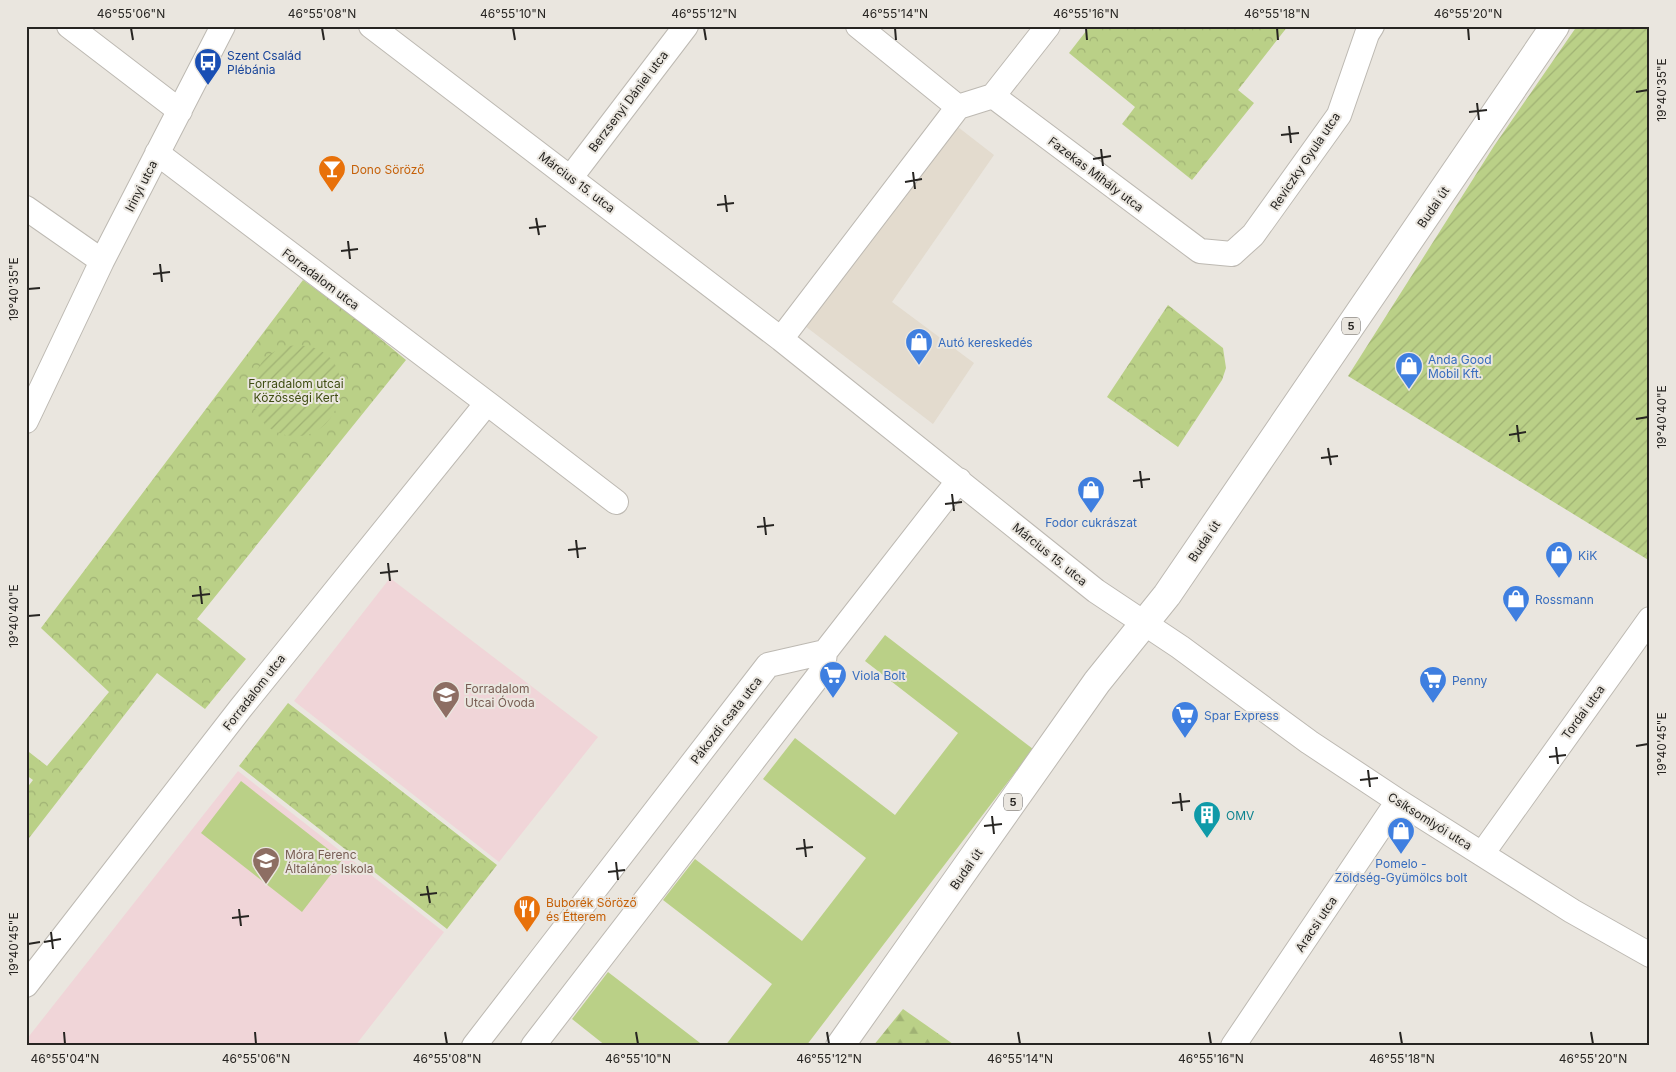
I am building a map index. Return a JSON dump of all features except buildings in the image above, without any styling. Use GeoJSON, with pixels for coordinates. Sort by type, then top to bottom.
{"type":"FeatureCollection","features":[{"type":"Feature","properties":{"kind":"main road","name":"Budai út"},"geometry":{"type":"LineString","coordinates":[[840,1046],[1097,682],[1167,595],[1554,26]]}},
{"type":"Feature","properties":{"kind":"street"},"geometry":{"type":"LineString","coordinates":[[69,26],[180,111]]}},
{"type":"Feature","properties":{"kind":"street","name":"Irinyi utca"},"geometry":{"type":"LineString","coordinates":[[26,422],[33,390],[223,26]]}},
{"type":"Feature","properties":{"kind":"street","name":"Március 15. utca"},"geometry":{"type":"LineString","coordinates":[[371,26],[571,176],[781,339],[1096,591],[1144,624]]}},
{"type":"Feature","properties":{"kind":"street","name":"Berzsenyi Dániel utca"},"geometry":{"type":"LineString","coordinates":[[571,176],[686,26]]}},
{"type":"Feature","properties":{"kind":"street"},"geometry":{"type":"LineString","coordinates":[[858,26],[958,107]]}},
{"type":"Feature","properties":{"kind":"street"},"geometry":{"type":"LineString","coordinates":[[781,339],[958,107],[993,96],[1048,26]]}},
{"type":"Feature","properties":{"kind":"street","name":"Reviczky Gyula utca"},"geometry":{"type":"LineString","coordinates":[[1200,250],[1232,254],[1253,235],[1338,114],[1367,34],[1372,26]]}},
{"type":"Feature","properties":{"kind":"street","name":"Fazekas Mihály utca"},"geometry":{"type":"LineString","coordinates":[[993,96],[1200,250]]}},
{"type":"Feature","properties":{"kind":"street","name":"Forradalom utca"},"geometry":{"type":"LineString","coordinates":[[157,153],[616,502]]}},
{"type":"Feature","properties":{"kind":"street"},"geometry":{"type":"LineString","coordinates":[[26,208],[102,261]]}},
{"type":"Feature","properties":{"kind":"street","name":"Forradalom utca"},"geometry":{"type":"LineString","coordinates":[[26,985],[246,701],[487,404]]}},
{"type":"Feature","properties":{"kind":"street"},"geometry":{"type":"LineString","coordinates":[[533,1046],[823,670],[825,652],[959,480]]}},
{"type":"Feature","properties":{"kind":"street","name":"Tordai utca"},"geometry":{"type":"LineString","coordinates":[[1482,854],[1650,619]]}},
{"type":"Feature","properties":{"kind":"street","name":"Csíksomlyói utca"},"geometry":{"type":"LineString","coordinates":[[1144,624],[1180,647],[1309,742],[1398,801],[1572,911],[1650,956]]}},
{"type":"Feature","properties":{"kind":"street","name":"Pákozdi csata utca"},"geometry":{"type":"LineString","coordinates":[[474,1046],[768,665],[825,652]]}},
{"type":"Feature","properties":{"kind":"street","name":"Aracsi utca"},"geometry":{"type":"LineString","coordinates":[[1233,1046],[1398,801]]}},
{"type":"Feature","properties":{"kind":"shaded area"},"geometry":{"type":"Polygon","coordinates":[[[954,124],[994,155],[892,302],[974,363],[933,424],[805,326],[954,124]]]}},
{"type":"Feature","properties":{"kind":"shaded area","name":"Forradalom Utcai Óvoda"},"geometry":{"type":"Polygon","coordinates":[[[390,578],[598,737],[499,862],[294,701],[390,578]]]}},
{"type":"Feature","properties":{"kind":"shaded area","name":"Móra Ferenc Általános Iskola"},"geometry":{"type":"Polygon","coordinates":[[[238,771],[444,932],[355,1046],[33,1046],[26,1040],[238,771]]]}},
{"type":"Feature","properties":{"kind":"green space"},"geometry":{"type":"Polygon","coordinates":[[[1090,26],[1288,26],[1238,90],[1254,103],[1192,180],[1122,124],[1135,107],[1069,53],[1090,26]]]}},
{"type":"Feature","properties":{"kind":"green space"},"geometry":{"type":"Polygon","coordinates":[[[1577,26],[1650,26],[1650,561],[1348,376],[1494,146],[1577,26]]]}},
{"type":"Feature","properties":{"kind":"green space"},"geometry":{"type":"Polygon","coordinates":[[[303,280],[354,317],[406,360],[197,619],[246,659],[205,709],[157,673],[26,842],[26,789],[33,780],[26,775],[26,755],[29,752],[47,766],[109,692],[41,628],[303,280]]]}},
{"type":"Feature","properties":{"kind":"green space"},"geometry":{"type":"Polygon","coordinates":[[[1168,305],[1223,348],[1226,368],[1222,380],[1178,447],[1107,397],[1168,305]]]}},
{"type":"Feature","properties":{"kind":"green space","name":"Forradalom utcai Közösségi Kert"},"geometry":{"type":"Polygon","coordinates":[[[298,345],[315,348],[330,358],[338,371],[341,385],[339,401],[333,415],[323,427],[309,434],[293,436],[275,431],[262,421],[254,406],[252,390],[255,374],[264,360],[278,350],[298,345]]]}},
{"type":"Feature","properties":{"kind":"green space"},"geometry":{"type":"Polygon","coordinates":[[[885,635],[1033,749],[806,1046],[725,1046],[772,984],[663,900],[695,859],[802,941],[866,858],[763,779],[795,738],[895,815],[958,733],[865,661],[885,635]]]}},
{"type":"Feature","properties":{"kind":"green space"},"geometry":{"type":"Polygon","coordinates":[[[288,703],[497,865],[447,929],[239,766],[288,703]]]}},
{"type":"Feature","properties":{"kind":"green space"},"geometry":{"type":"Polygon","coordinates":[[[241,781],[342,860],[302,912],[201,833],[241,781]]]}},
{"type":"Feature","properties":{"kind":"green space"},"geometry":{"type":"Polygon","coordinates":[[[608,972],[704,1046],[606,1046],[572,1019],[608,972]]]}},
{"type":"Feature","properties":{"kind":"green space"},"geometry":{"type":"Polygon","coordinates":[[[903,1009],[953,1044],[952,1046],[873,1046],[903,1009]]]}},
{"type":"Feature","properties":{"kind":"place","name":"Szent Család Plébánia"},"geometry":{"type":"Point","coordinates":[208,86]}},
{"type":"Feature","properties":{"kind":"place","name":"Dono Söröző"},"geometry":{"type":"Point","coordinates":[332,193]}},
{"type":"Feature","properties":{"kind":"place","name":"Autó kereskedés"},"geometry":{"type":"Point","coordinates":[919,366]}},
{"type":"Feature","properties":{"kind":"place","name":"Anda Good Mobil Kft."},"geometry":{"type":"Point","coordinates":[1409,390]}},
{"type":"Feature","properties":{"kind":"place","name":"Fodor cukrászat"},"geometry":{"type":"Point","coordinates":[1091,514]}},
{"type":"Feature","properties":{"kind":"place","name":"KiK"},"geometry":{"type":"Point","coordinates":[1559,579]}},
{"type":"Feature","properties":{"kind":"place","name":"Rossmann"},"geometry":{"type":"Point","coordinates":[1516,623]}},
{"type":"Feature","properties":{"kind":"place","name":"Viola Bolt"},"geometry":{"type":"Point","coordinates":[833,699]}},
{"type":"Feature","properties":{"kind":"place","name":"Penny"},"geometry":{"type":"Point","coordinates":[1433,704]}},
{"type":"Feature","properties":{"kind":"place","name":"Forradalom Utcai Óvoda"},"geometry":{"type":"Point","coordinates":[446,719]}},
{"type":"Feature","properties":{"kind":"place","name":"Spar Express"},"geometry":{"type":"Point","coordinates":[1185,739]}},
{"type":"Feature","properties":{"kind":"place","name":"OMV"},"geometry":{"type":"Point","coordinates":[1207,839]}},
{"type":"Feature","properties":{"kind":"place","name":"Pomelo - Zöldség-Gyümölcs bolt"},"geometry":{"type":"Point","coordinates":[1401,855]}},
{"type":"Feature","properties":{"kind":"place","name":"Móra Ferenc Általános Iskola"},"geometry":{"type":"Point","coordinates":[266,885]}},
{"type":"Feature","properties":{"kind":"place","name":"Buborék Söröző és Étterem"},"geometry":{"type":"Point","coordinates":[527,933]}}]}
